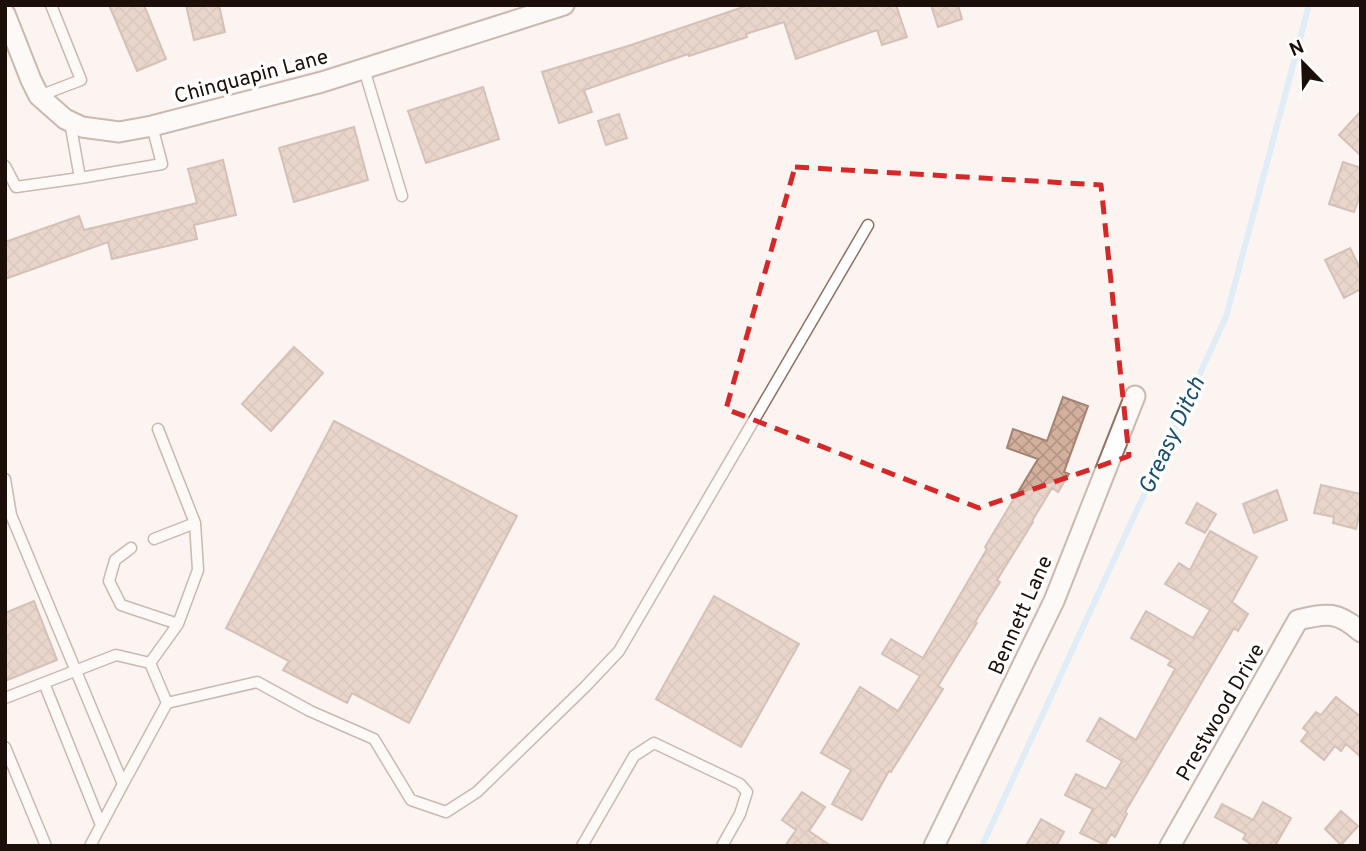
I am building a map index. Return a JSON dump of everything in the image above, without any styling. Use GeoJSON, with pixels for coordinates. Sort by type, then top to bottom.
{"type":"FeatureCollection","features":[{"type":"Feature","properties":{"kind":"street","name":"Chinquapin Lane"},"geometry":{"type":"LineString","coordinates":[[5,14],[11,45],[39,96],[70,121],[100,131],[119,132],[152,126],[364,69],[504,14],[564,5]]}},
{"type":"Feature","properties":{"kind":"street","name":"Bennett Lane"},"geometry":{"type":"LineString","coordinates":[[934,846],[1054,601],[1135,396]]}},
{"type":"Feature","properties":{"kind":"street","name":"Prestwood Drive"},"geometry":{"type":"LineString","coordinates":[[1171,846],[1298,620],[1321,614],[1341,616],[1361,632]]}},
{"type":"Feature","properties":{"kind":"lane"},"geometry":{"type":"LineString","coordinates":[[39,96],[81,80],[51,5]]}},
{"type":"Feature","properties":{"kind":"lane"},"geometry":{"type":"LineString","coordinates":[[364,69],[402,196]]}},
{"type":"Feature","properties":{"kind":"lane"},"geometry":{"type":"LineString","coordinates":[[70,121],[80,178]]}},
{"type":"Feature","properties":{"kind":"lane"},"geometry":{"type":"LineString","coordinates":[[5,166],[16,187],[162,164],[152,126]]}},
{"type":"Feature","properties":{"kind":"lane"},"geometry":{"type":"LineString","coordinates":[[90,846],[167,703],[257,682],[310,711],[374,739],[411,800],[446,812],[478,792],[619,651],[868,225]]}},
{"type":"Feature","properties":{"kind":"lane"},"geometry":{"type":"LineString","coordinates":[[150,663],[178,624],[198,570],[195,523],[158,429]]}},
{"type":"Feature","properties":{"kind":"lane"},"geometry":{"type":"LineString","coordinates":[[5,479],[11,515],[123,784]]}},
{"type":"Feature","properties":{"kind":"lane"},"geometry":{"type":"LineString","coordinates":[[153,539],[195,523]]}},
{"type":"Feature","properties":{"kind":"lane"},"geometry":{"type":"LineString","coordinates":[[131,548],[115,560],[109,580],[121,605],[178,624]]}},
{"type":"Feature","properties":{"kind":"lane"},"geometry":{"type":"LineString","coordinates":[[5,698],[116,655],[150,663]]}},
{"type":"Feature","properties":{"kind":"lane"},"geometry":{"type":"LineString","coordinates":[[150,663],[167,703]]}},
{"type":"Feature","properties":{"kind":"lane"},"geometry":{"type":"LineString","coordinates":[[44,683],[101,825]]}},
{"type":"Feature","properties":{"kind":"lane"},"geometry":{"type":"LineString","coordinates":[[582,846],[634,757],[654,743],[740,784],[747,792],[740,814],[722,846]]}},
{"type":"Feature","properties":{"kind":"lane"},"geometry":{"type":"LineString","coordinates":[[5,747],[46,846]]}},
{"type":"Feature","properties":{"kind":"highlighted area"},"geometry":{"type":"Polygon","coordinates":[[[795,167],[1101,185],[1129,456],[979,508],[726,409],[795,167]]]}},
{"type":"Feature","properties":{"kind":"building"},"geometry":{"type":"Polygon","coordinates":[[[109,5],[144,5],[166,59],[137,71],[109,5]]]}},
{"type":"Feature","properties":{"kind":"building"},"geometry":{"type":"Polygon","coordinates":[[[186,5],[219,5],[225,32],[194,40],[186,5]]]}},
{"type":"Feature","properties":{"kind":"building"},"geometry":{"type":"Polygon","coordinates":[[[749,5],[896,5],[907,37],[882,45],[877,30],[796,59],[784,22],[746,34],[747,37],[584,90],[592,112],[559,123],[542,72],[749,5]]]}},
{"type":"Feature","properties":{"kind":"building"},"geometry":{"type":"Polygon","coordinates":[[[931,5],[958,5],[962,19],[938,27],[931,5]]]}},
{"type":"Feature","properties":{"kind":"building"},"geometry":{"type":"Polygon","coordinates":[[[483,87],[499,139],[426,163],[408,111],[483,87]]]}},
{"type":"Feature","properties":{"kind":"building"},"geometry":{"type":"Polygon","coordinates":[[[1361,111],[1361,156],[1339,135],[1361,111]]]}},
{"type":"Feature","properties":{"kind":"building"},"geometry":{"type":"Polygon","coordinates":[[[619,114],[627,138],[606,145],[598,121],[619,114]]]}},
{"type":"Feature","properties":{"kind":"building"},"geometry":{"type":"Polygon","coordinates":[[[354,127],[368,180],[294,202],[279,148],[354,127]]]}},
{"type":"Feature","properties":{"kind":"building"},"geometry":{"type":"Polygon","coordinates":[[[223,160],[236,215],[194,225],[197,239],[112,259],[108,242],[5,279],[5,242],[79,216],[84,230],[197,203],[188,169],[223,160]]]}},
{"type":"Feature","properties":{"kind":"building"},"geometry":{"type":"Polygon","coordinates":[[[1343,162],[1361,168],[1361,193],[1354,212],[1329,204],[1343,162]]]}},
{"type":"Feature","properties":{"kind":"building"},"geometry":{"type":"Polygon","coordinates":[[[1350,248],[1361,270],[1361,289],[1344,298],[1325,260],[1350,248]]]}},
{"type":"Feature","properties":{"kind":"building"},"geometry":{"type":"Polygon","coordinates":[[[294,347],[323,373],[271,431],[242,404],[294,347]]]}},
{"type":"Feature","properties":{"kind":"building"},"geometry":{"type":"Polygon","coordinates":[[[1063,397],[1088,406],[1064,472],[1069,474],[1058,492],[1052,488],[1032,521],[997,580],[1000,582],[975,622],[977,623],[938,686],[943,689],[891,772],[889,771],[862,820],[832,804],[851,770],[821,753],[860,687],[898,711],[920,676],[882,654],[891,639],[923,658],[1038,459],[1007,448],[1013,429],[1047,441],[1063,397]]]}},
{"type":"Feature","properties":{"kind":"building"},"geometry":{"type":"Polygon","coordinates":[[[334,421],[517,516],[409,723],[352,693],[347,703],[283,670],[289,661],[226,628],[334,421]]]}},
{"type":"Feature","properties":{"kind":"building"},"geometry":{"type":"Polygon","coordinates":[[[1321,485],[1361,494],[1356,529],[1333,523],[1334,517],[1314,513],[1321,485]]]}},
{"type":"Feature","properties":{"kind":"building"},"geometry":{"type":"Polygon","coordinates":[[[1277,490],[1287,520],[1254,533],[1243,504],[1277,490]]]}},
{"type":"Feature","properties":{"kind":"building"},"geometry":{"type":"Polygon","coordinates":[[[1197,503],[1216,514],[1205,533],[1186,523],[1197,503]]]}},
{"type":"Feature","properties":{"kind":"building"},"geometry":{"type":"Polygon","coordinates":[[[1210,531],[1257,557],[1232,602],[1248,614],[1238,631],[1234,628],[1125,812],[1127,814],[1115,837],[1111,834],[1105,845],[1080,833],[1093,809],[1065,795],[1076,774],[1106,789],[1122,761],[1087,741],[1100,718],[1136,740],[1175,669],[1168,665],[1171,660],[1131,638],[1146,611],[1193,638],[1210,610],[1165,584],[1179,563],[1190,570],[1210,531]]]}},
{"type":"Feature","properties":{"kind":"building"},"geometry":{"type":"Polygon","coordinates":[[[714,596],[799,644],[741,747],[656,699],[714,596]]]}},
{"type":"Feature","properties":{"kind":"building"},"geometry":{"type":"Polygon","coordinates":[[[34,601],[57,660],[5,681],[5,613],[34,601]]]}},
{"type":"Feature","properties":{"kind":"building"},"geometry":{"type":"Polygon","coordinates":[[[1336,697],[1361,717],[1361,757],[1346,744],[1341,751],[1335,746],[1324,760],[1301,741],[1308,732],[1303,728],[1316,712],[1321,715],[1336,697]]]}},
{"type":"Feature","properties":{"kind":"building"},"geometry":{"type":"Polygon","coordinates":[[[802,792],[825,807],[809,831],[831,846],[785,846],[796,830],[782,820],[802,792]]]}},
{"type":"Feature","properties":{"kind":"building"},"geometry":{"type":"Polygon","coordinates":[[[1263,802],[1291,818],[1275,846],[1254,846],[1243,839],[1246,834],[1215,817],[1222,804],[1253,820],[1263,802]]]}},
{"type":"Feature","properties":{"kind":"building"},"geometry":{"type":"Polygon","coordinates":[[[1341,811],[1358,826],[1341,845],[1325,829],[1341,811]]]}},
{"type":"Feature","properties":{"kind":"building"},"geometry":{"type":"Polygon","coordinates":[[[1041,819],[1064,832],[1056,846],[1026,846],[1041,819]]]}},
{"type":"Feature","properties":{"kind":"waterway","name":"Greasy Ditch"},"geometry":{"type":"LineString","coordinates":[[982,846],[1226,317],[1309,5]]}}]}
